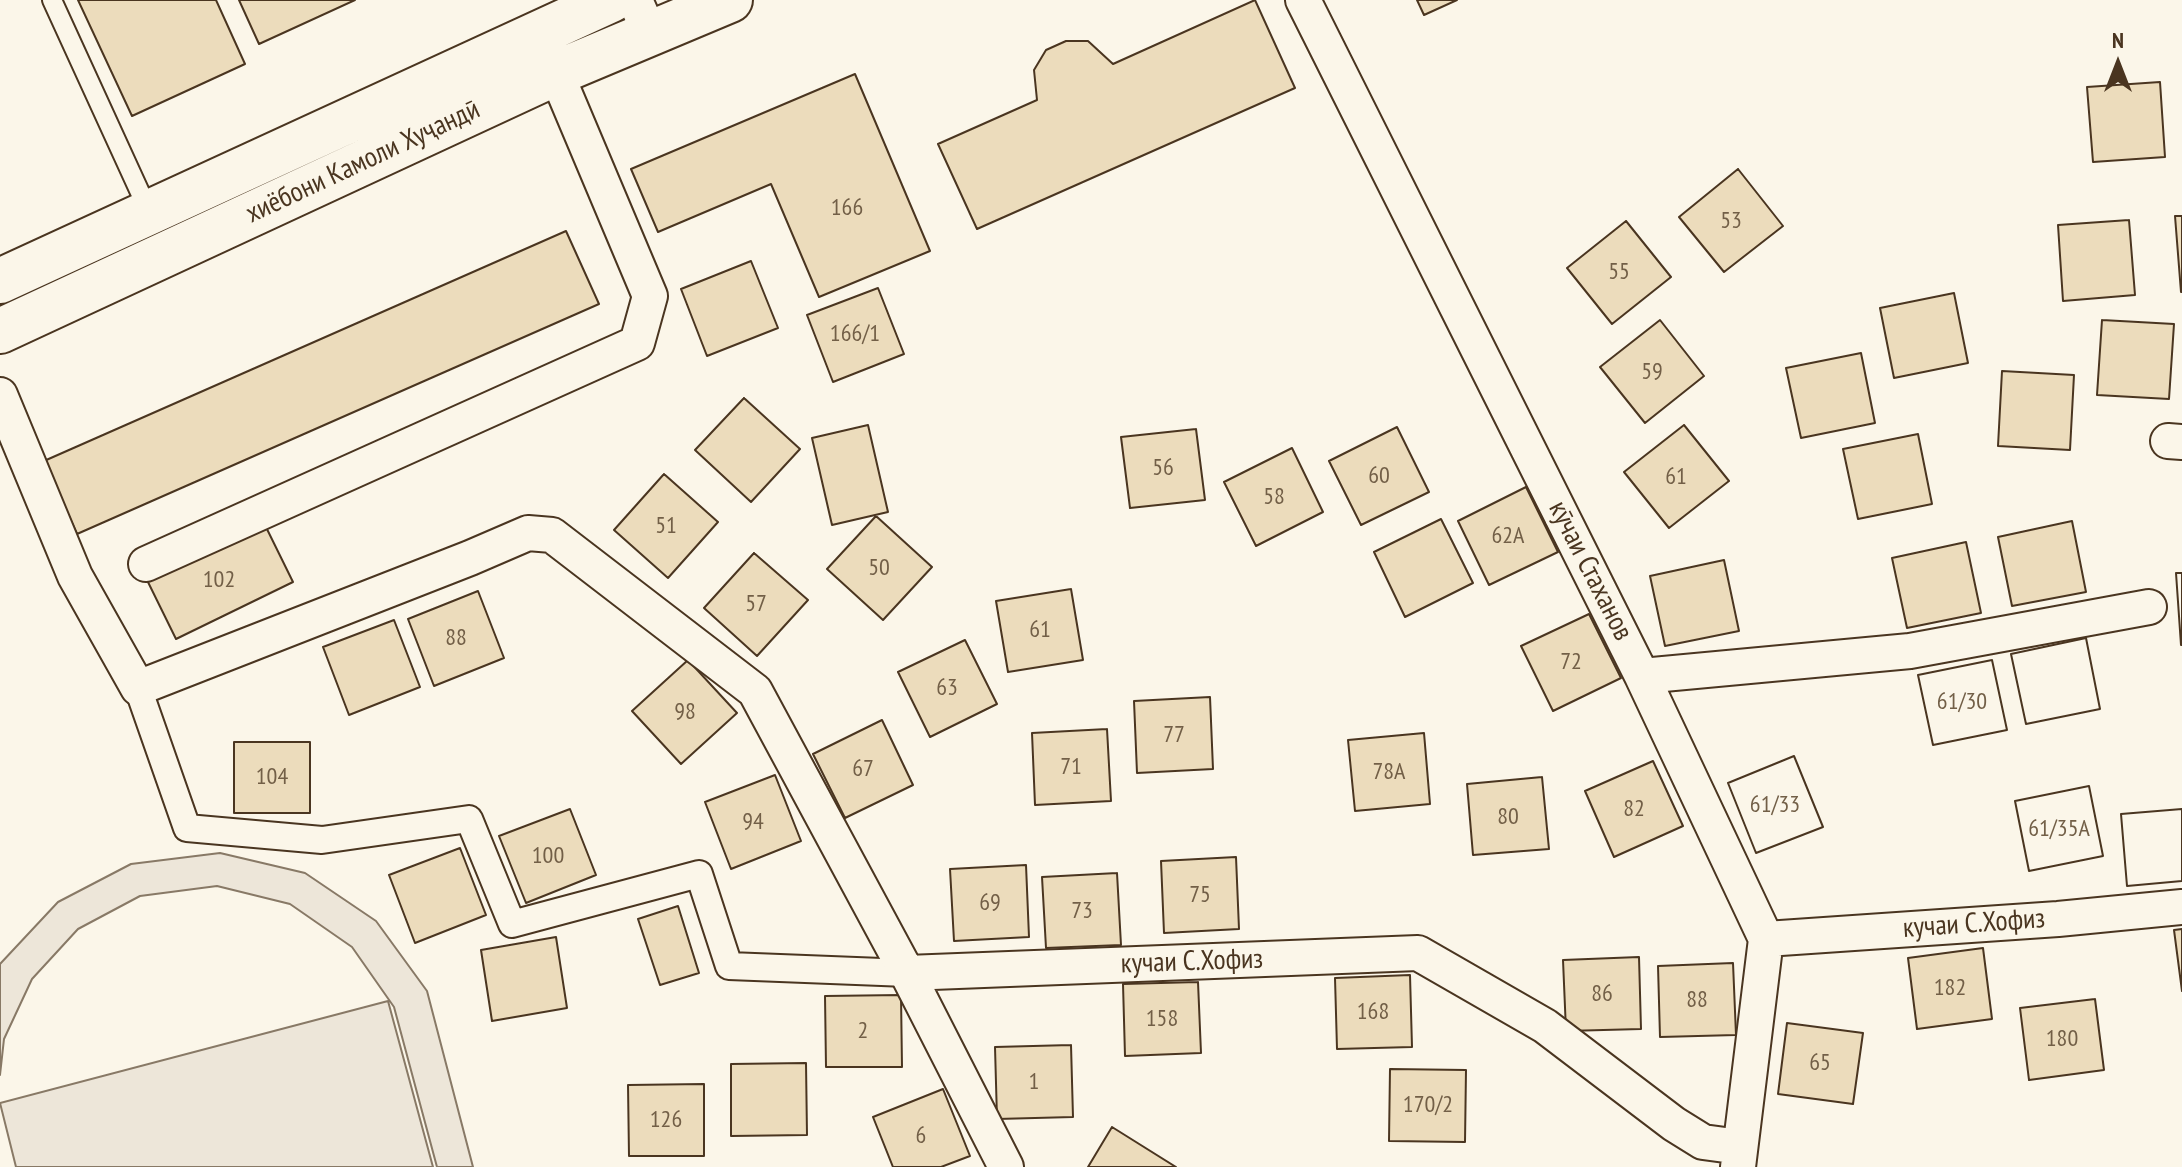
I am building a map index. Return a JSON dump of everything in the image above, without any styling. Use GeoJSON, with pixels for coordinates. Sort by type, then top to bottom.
{"type":"FeatureCollection","features":[{"type":"Feature","properties":{"kind":"main road","name":"хиёбони Камоли Хуҷандӣ"},"geometry":{"type":"LineString","coordinates":[[0,281],[611,0]]}},
{"type":"Feature","properties":{"kind":"main road","name":"хиёбони Камоли Хуҷандӣ"},"geometry":{"type":"LineString","coordinates":[[0,331],[556,73],[642,17],[730,0]]}},
{"type":"Feature","properties":{"kind":"street","name":"кӯчаи Стаханов"},"geometry":{"type":"LineString","coordinates":[[1303,0],[1642,676],[1766,939]]}},
{"type":"Feature","properties":{"kind":"street"},"geometry":{"type":"LineString","coordinates":[[146,564],[637,343],[650,296],[556,73]]}},
{"type":"Feature","properties":{"kind":"street"},"geometry":{"type":"LineString","coordinates":[[0,395],[75,576],[138,688],[187,828],[322,840],[469,819],[512,924],[699,874],[729,966],[907,973]]}},
{"type":"Feature","properties":{"kind":"street"},"geometry":{"type":"LineString","coordinates":[[138,688],[528,533],[552,535],[755,691],[907,973],[1006,1167]]}},
{"type":"Feature","properties":{"kind":"street"},"geometry":{"type":"LineString","coordinates":[[1642,676],[1910,651],[2149,607]]}},
{"type":"Feature","properties":{"kind":"street","name":"кучаи С.Хофиз"},"geometry":{"type":"LineString","coordinates":[[1766,939],[2058,919],[2182,907]]}},
{"type":"Feature","properties":{"kind":"street"},"geometry":{"type":"LineString","coordinates":[[1739,1157],[1766,939]]}},
{"type":"Feature","properties":{"kind":"street","name":"кучаи С.Хофиз"},"geometry":{"type":"LineString","coordinates":[[907,973],[1418,953],[1545,1026],[1674,1124],[1703,1142],[1739,1157]]}},
{"type":"Feature","properties":{"kind":"lane"},"geometry":{"type":"LineString","coordinates":[[52,0],[149,212]]}},
{"type":"Feature","properties":{"kind":"shaded area"},"geometry":{"type":"Polygon","coordinates":[[[220,853],[305,873],[376,921],[427,991],[473,1167],[437,1167],[394,1007],[352,947],[290,904],[217,886],[140,896],[78,929],[32,979],[4,1039],[0,1075],[0,964],[58,902],[131,864],[220,853]]]}},
{"type":"Feature","properties":{"kind":"shaded area"},"geometry":{"type":"Polygon","coordinates":[[[388,1001],[433,1167],[16,1167],[0,1103],[388,1001]]]}},
{"type":"Feature","properties":{"kind":"building"},"geometry":{"type":"Polygon","coordinates":[[[78,0],[216,0],[245,64],[132,116],[78,0]]]}},
{"type":"Feature","properties":{"kind":"building"},"geometry":{"type":"Polygon","coordinates":[[[239,0],[355,0],[259,44],[239,0]]]}},
{"type":"Feature","properties":{"kind":"building"},"geometry":{"type":"Polygon","coordinates":[[[1255,0],[1295,88],[977,229],[938,144],[1037,100],[1034,70],[1046,50],[1066,41],[1088,41],[1113,64],[1255,0]]]}},
{"type":"Feature","properties":{"kind":"building"},"geometry":{"type":"Polygon","coordinates":[[[1417,0],[1457,0],[1424,15],[1417,0]]]}},
{"type":"Feature","properties":{"kind":"building"},"geometry":{"type":"Polygon","coordinates":[[[855,74],[930,251],[819,297],[771,184],[658,232],[631,169],[855,74]]]}},
{"type":"Feature","properties":{"kind":"building"},"geometry":{"type":"Polygon","coordinates":[[[2160,82],[2165,157],[2093,162],[2087,87],[2160,82]]]}},
{"type":"Feature","properties":{"kind":"building"},"geometry":{"type":"Polygon","coordinates":[[[1738,169],[1783,226],[1724,272],[1679,217],[1738,169]]]}},
{"type":"Feature","properties":{"kind":"building"},"geometry":{"type":"Polygon","coordinates":[[[2175,216],[2182,216],[2182,292],[2181,292],[2175,216]]]}},
{"type":"Feature","properties":{"kind":"building"},"geometry":{"type":"Polygon","coordinates":[[[2129,220],[2135,295],[2063,301],[2058,225],[2129,220]]]}},
{"type":"Feature","properties":{"kind":"building"},"geometry":{"type":"Polygon","coordinates":[[[1626,221],[1671,277],[1612,324],[1567,268],[1626,221]]]}},
{"type":"Feature","properties":{"kind":"building"},"geometry":{"type":"Polygon","coordinates":[[[566,231],[599,304],[77,534],[44,461],[566,231]]]}},
{"type":"Feature","properties":{"kind":"building"},"geometry":{"type":"Polygon","coordinates":[[[751,261],[778,328],[707,356],[681,289],[751,261]]]}},
{"type":"Feature","properties":{"kind":"building"},"geometry":{"type":"Polygon","coordinates":[[[878,288],[904,354],[833,382],[807,315],[878,288]]]}},
{"type":"Feature","properties":{"kind":"building"},"geometry":{"type":"Polygon","coordinates":[[[1954,293],[1968,363],[1894,378],[1880,308],[1954,293]]]}},
{"type":"Feature","properties":{"kind":"building"},"geometry":{"type":"Polygon","coordinates":[[[1660,320],[1704,376],[1645,423],[1600,367],[1660,320]]]}},
{"type":"Feature","properties":{"kind":"building"},"geometry":{"type":"Polygon","coordinates":[[[2102,320],[2174,324],[2169,399],[2097,395],[2102,320]]]}},
{"type":"Feature","properties":{"kind":"building"},"geometry":{"type":"Polygon","coordinates":[[[1861,353],[1875,423],[1801,438],[1786,368],[1861,353]]]}},
{"type":"Feature","properties":{"kind":"building"},"geometry":{"type":"Polygon","coordinates":[[[2002,371],[2074,375],[2070,450],[1998,446],[2002,371]]]}},
{"type":"Feature","properties":{"kind":"building"},"geometry":{"type":"Polygon","coordinates":[[[744,398],[800,449],[751,502],[695,450],[744,398]]]}},
{"type":"Feature","properties":{"kind":"building"},"geometry":{"type":"Polygon","coordinates":[[[868,425],[888,512],[832,525],[812,438],[868,425]]]}},
{"type":"Feature","properties":{"kind":"building"},"geometry":{"type":"Polygon","coordinates":[[[1684,425],[1729,481],[1669,528],[1624,472],[1684,425]]]}},
{"type":"Feature","properties":{"kind":"building"},"geometry":{"type":"Polygon","coordinates":[[[1397,427],[1429,492],[1361,525],[1329,461],[1397,427]]]}},
{"type":"Feature","properties":{"kind":"building"},"geometry":{"type":"Polygon","coordinates":[[[1196,429],[1205,500],[1130,508],[1121,437],[1196,429]]]}},
{"type":"Feature","properties":{"kind":"building"},"geometry":{"type":"Polygon","coordinates":[[[1918,434],[1932,504],[1858,519],[1843,449],[1918,434]]]}},
{"type":"Feature","properties":{"kind":"building"},"geometry":{"type":"Polygon","coordinates":[[[1292,448],[1323,512],[1256,546],[1224,482],[1292,448]]]}},
{"type":"Feature","properties":{"kind":"building"},"geometry":{"type":"Polygon","coordinates":[[[664,474],[718,522],[668,578],[614,530],[664,474]]]}},
{"type":"Feature","properties":{"kind":"building"},"geometry":{"type":"Polygon","coordinates":[[[1526,487],[1558,552],[1489,585],[1458,521],[1526,487]]]}},
{"type":"Feature","properties":{"kind":"building"},"geometry":{"type":"Polygon","coordinates":[[[876,516],[932,567],[883,620],[827,569],[876,516]]]}},
{"type":"Feature","properties":{"kind":"building"},"geometry":{"type":"Polygon","coordinates":[[[1441,519],[1473,583],[1405,617],[1374,552],[1441,519]]]}},
{"type":"Feature","properties":{"kind":"building"},"geometry":{"type":"Polygon","coordinates":[[[263,521],[293,582],[176,639],[146,578],[263,521]]]}},
{"type":"Feature","properties":{"kind":"building"},"geometry":{"type":"Polygon","coordinates":[[[2072,521],[2086,592],[2012,606],[1998,537],[2072,521]]]}},
{"type":"Feature","properties":{"kind":"building"},"geometry":{"type":"Polygon","coordinates":[[[1966,542],[1981,613],[1907,628],[1892,558],[1966,542]]]}},
{"type":"Feature","properties":{"kind":"building"},"geometry":{"type":"Polygon","coordinates":[[[754,553],[808,600],[757,656],[704,608],[754,553]]]}},
{"type":"Feature","properties":{"kind":"building"},"geometry":{"type":"Polygon","coordinates":[[[1724,560],[1739,631],[1665,646],[1650,576],[1724,560]]]}},
{"type":"Feature","properties":{"kind":"building"},"geometry":{"type":"Polygon","coordinates":[[[2176,573],[2182,573],[2182,645],[2181,645],[2176,573]]]}},
{"type":"Feature","properties":{"kind":"building"},"geometry":{"type":"Polygon","coordinates":[[[2176,573],[2182,573],[2182,645],[2181,645],[2176,573]]]}},
{"type":"Feature","properties":{"kind":"building"},"geometry":{"type":"Polygon","coordinates":[[[1071,589],[1083,660],[1008,672],[996,601],[1071,589]]]}},
{"type":"Feature","properties":{"kind":"building"},"geometry":{"type":"Polygon","coordinates":[[[478,591],[504,658],[434,686],[408,619],[478,591]]]}},
{"type":"Feature","properties":{"kind":"building"},"geometry":{"type":"Polygon","coordinates":[[[1589,614],[1621,678],[1553,711],[1521,646],[1589,614]]]}},
{"type":"Feature","properties":{"kind":"building"},"geometry":{"type":"Polygon","coordinates":[[[394,620],[420,687],[349,715],[323,647],[394,620]]]}},
{"type":"Feature","properties":{"kind":"building"},"geometry":{"type":"Polygon","coordinates":[[[2086,638],[2100,709],[2026,724],[2011,654],[2086,638]]]}},
{"type":"Feature","properties":{"kind":"building"},"geometry":{"type":"Polygon","coordinates":[[[2086,638],[2100,709],[2026,724],[2011,654],[2086,638]]]}},
{"type":"Feature","properties":{"kind":"building"},"geometry":{"type":"Polygon","coordinates":[[[965,640],[997,704],[930,737],[898,672],[965,640]]]}},
{"type":"Feature","properties":{"kind":"building"},"geometry":{"type":"Polygon","coordinates":[[[688,660],[737,713],[681,764],[632,711],[688,660]]]}},
{"type":"Feature","properties":{"kind":"building"},"geometry":{"type":"Polygon","coordinates":[[[1992,660],[2007,730],[1933,745],[1918,675],[1992,660]]]}},
{"type":"Feature","properties":{"kind":"building"},"geometry":{"type":"Polygon","coordinates":[[[1992,660],[2007,730],[1933,745],[1918,675],[1992,660]]]}},
{"type":"Feature","properties":{"kind":"building"},"geometry":{"type":"Polygon","coordinates":[[[1210,697],[1213,769],[1137,773],[1134,701],[1210,697]]]}},
{"type":"Feature","properties":{"kind":"building"},"geometry":{"type":"Polygon","coordinates":[[[882,720],[913,785],[845,818],[813,754],[882,720]]]}},
{"type":"Feature","properties":{"kind":"building"},"geometry":{"type":"Polygon","coordinates":[[[1107,729],[1111,801],[1035,805],[1032,733],[1107,729]]]}},
{"type":"Feature","properties":{"kind":"building"},"geometry":{"type":"Polygon","coordinates":[[[1424,733],[1430,804],[1355,811],[1348,740],[1424,733]]]}},
{"type":"Feature","properties":{"kind":"building"},"geometry":{"type":"Polygon","coordinates":[[[234,742],[310,742],[310,813],[234,813],[234,742]]]}},
{"type":"Feature","properties":{"kind":"building"},"geometry":{"type":"Polygon","coordinates":[[[1794,756],[1823,827],[1756,853],[1728,783],[1794,756]]]}},
{"type":"Feature","properties":{"kind":"building"},"geometry":{"type":"Polygon","coordinates":[[[1794,756],[1823,827],[1756,853],[1728,783],[1794,756]]]}},
{"type":"Feature","properties":{"kind":"building"},"geometry":{"type":"Polygon","coordinates":[[[1653,761],[1683,826],[1614,857],[1585,791],[1653,761]]]}},
{"type":"Feature","properties":{"kind":"building"},"geometry":{"type":"Polygon","coordinates":[[[775,775],[801,841],[731,869],[705,802],[775,775]]]}},
{"type":"Feature","properties":{"kind":"building"},"geometry":{"type":"Polygon","coordinates":[[[1542,777],[1549,849],[1473,855],[1467,784],[1542,777]]]}},
{"type":"Feature","properties":{"kind":"building"},"geometry":{"type":"Polygon","coordinates":[[[2089,786],[2103,856],[2029,871],[2015,801],[2089,786]]]}},
{"type":"Feature","properties":{"kind":"building"},"geometry":{"type":"Polygon","coordinates":[[[2089,786],[2103,856],[2029,871],[2015,801],[2089,786]]]}},
{"type":"Feature","properties":{"kind":"building"},"geometry":{"type":"Polygon","coordinates":[[[570,809],[596,875],[526,903],[499,836],[570,809]]]}},
{"type":"Feature","properties":{"kind":"building"},"geometry":{"type":"Polygon","coordinates":[[[2182,809],[2182,881],[2127,886],[2121,814],[2182,809]]]}},
{"type":"Feature","properties":{"kind":"building"},"geometry":{"type":"Polygon","coordinates":[[[2182,809],[2182,881],[2127,886],[2121,814],[2182,809]]]}},
{"type":"Feature","properties":{"kind":"building"},"geometry":{"type":"Polygon","coordinates":[[[460,848],[486,915],[415,943],[389,875],[460,848]]]}},
{"type":"Feature","properties":{"kind":"building"},"geometry":{"type":"Polygon","coordinates":[[[1236,857],[1239,929],[1164,933],[1161,861],[1236,857]]]}},
{"type":"Feature","properties":{"kind":"building"},"geometry":{"type":"Polygon","coordinates":[[[1026,865],[1029,937],[954,941],[950,869],[1026,865]]]}},
{"type":"Feature","properties":{"kind":"building"},"geometry":{"type":"Polygon","coordinates":[[[1117,873],[1121,945],[1046,948],[1042,877],[1117,873]]]}},
{"type":"Feature","properties":{"kind":"building"},"geometry":{"type":"Polygon","coordinates":[[[678,906],[699,973],[660,985],[638,919],[678,906]]]}},
{"type":"Feature","properties":{"kind":"building"},"geometry":{"type":"Polygon","coordinates":[[[2182,929],[2182,991],[2174,930],[2182,929]]]}},
{"type":"Feature","properties":{"kind":"building"},"geometry":{"type":"Polygon","coordinates":[[[556,937],[567,1008],[492,1021],[481,950],[556,937]]]}},
{"type":"Feature","properties":{"kind":"building"},"geometry":{"type":"Polygon","coordinates":[[[1983,948],[1992,1019],[1917,1029],[1908,958],[1983,948]]]}},
{"type":"Feature","properties":{"kind":"building"},"geometry":{"type":"Polygon","coordinates":[[[1639,957],[1641,1029],[1566,1031],[1563,960],[1639,957]]]}},
{"type":"Feature","properties":{"kind":"building"},"geometry":{"type":"Polygon","coordinates":[[[1733,963],[1736,1035],[1660,1037],[1658,966],[1733,963]]]}},
{"type":"Feature","properties":{"kind":"building"},"geometry":{"type":"Polygon","coordinates":[[[1410,975],[1412,1047],[1337,1049],[1335,978],[1410,975]]]}},
{"type":"Feature","properties":{"kind":"building"},"geometry":{"type":"Polygon","coordinates":[[[1198,982],[1201,1053],[1125,1056],[1123,984],[1198,982]]]}},
{"type":"Feature","properties":{"kind":"building"},"geometry":{"type":"Polygon","coordinates":[[[901,995],[902,1067],[826,1067],[825,996],[901,995]]]}},
{"type":"Feature","properties":{"kind":"building"},"geometry":{"type":"Polygon","coordinates":[[[2095,999],[2104,1070],[2029,1080],[2020,1008],[2095,999]]]}},
{"type":"Feature","properties":{"kind":"building"},"geometry":{"type":"Polygon","coordinates":[[[1787,1023],[1863,1033],[1853,1104],[1778,1094],[1787,1023]]]}},
{"type":"Feature","properties":{"kind":"building"},"geometry":{"type":"Polygon","coordinates":[[[1071,1045],[1073,1117],[997,1119],[995,1047],[1071,1045]]]}},
{"type":"Feature","properties":{"kind":"building"},"geometry":{"type":"Polygon","coordinates":[[[806,1063],[807,1135],[731,1136],[731,1064],[806,1063]]]}},
{"type":"Feature","properties":{"kind":"building"},"geometry":{"type":"Polygon","coordinates":[[[1390,1069],[1466,1070],[1465,1142],[1389,1141],[1390,1069]]]}},
{"type":"Feature","properties":{"kind":"building"},"geometry":{"type":"Polygon","coordinates":[[[704,1084],[704,1156],[629,1156],[628,1085],[704,1084]]]}},
{"type":"Feature","properties":{"kind":"building"},"geometry":{"type":"Polygon","coordinates":[[[943,1089],[970,1156],[941,1167],[893,1167],[873,1117],[943,1089]]]}},
{"type":"Feature","properties":{"kind":"building"},"geometry":{"type":"Polygon","coordinates":[[[1112,1127],[1176,1167],[1088,1167],[1112,1127]]]}}]}
